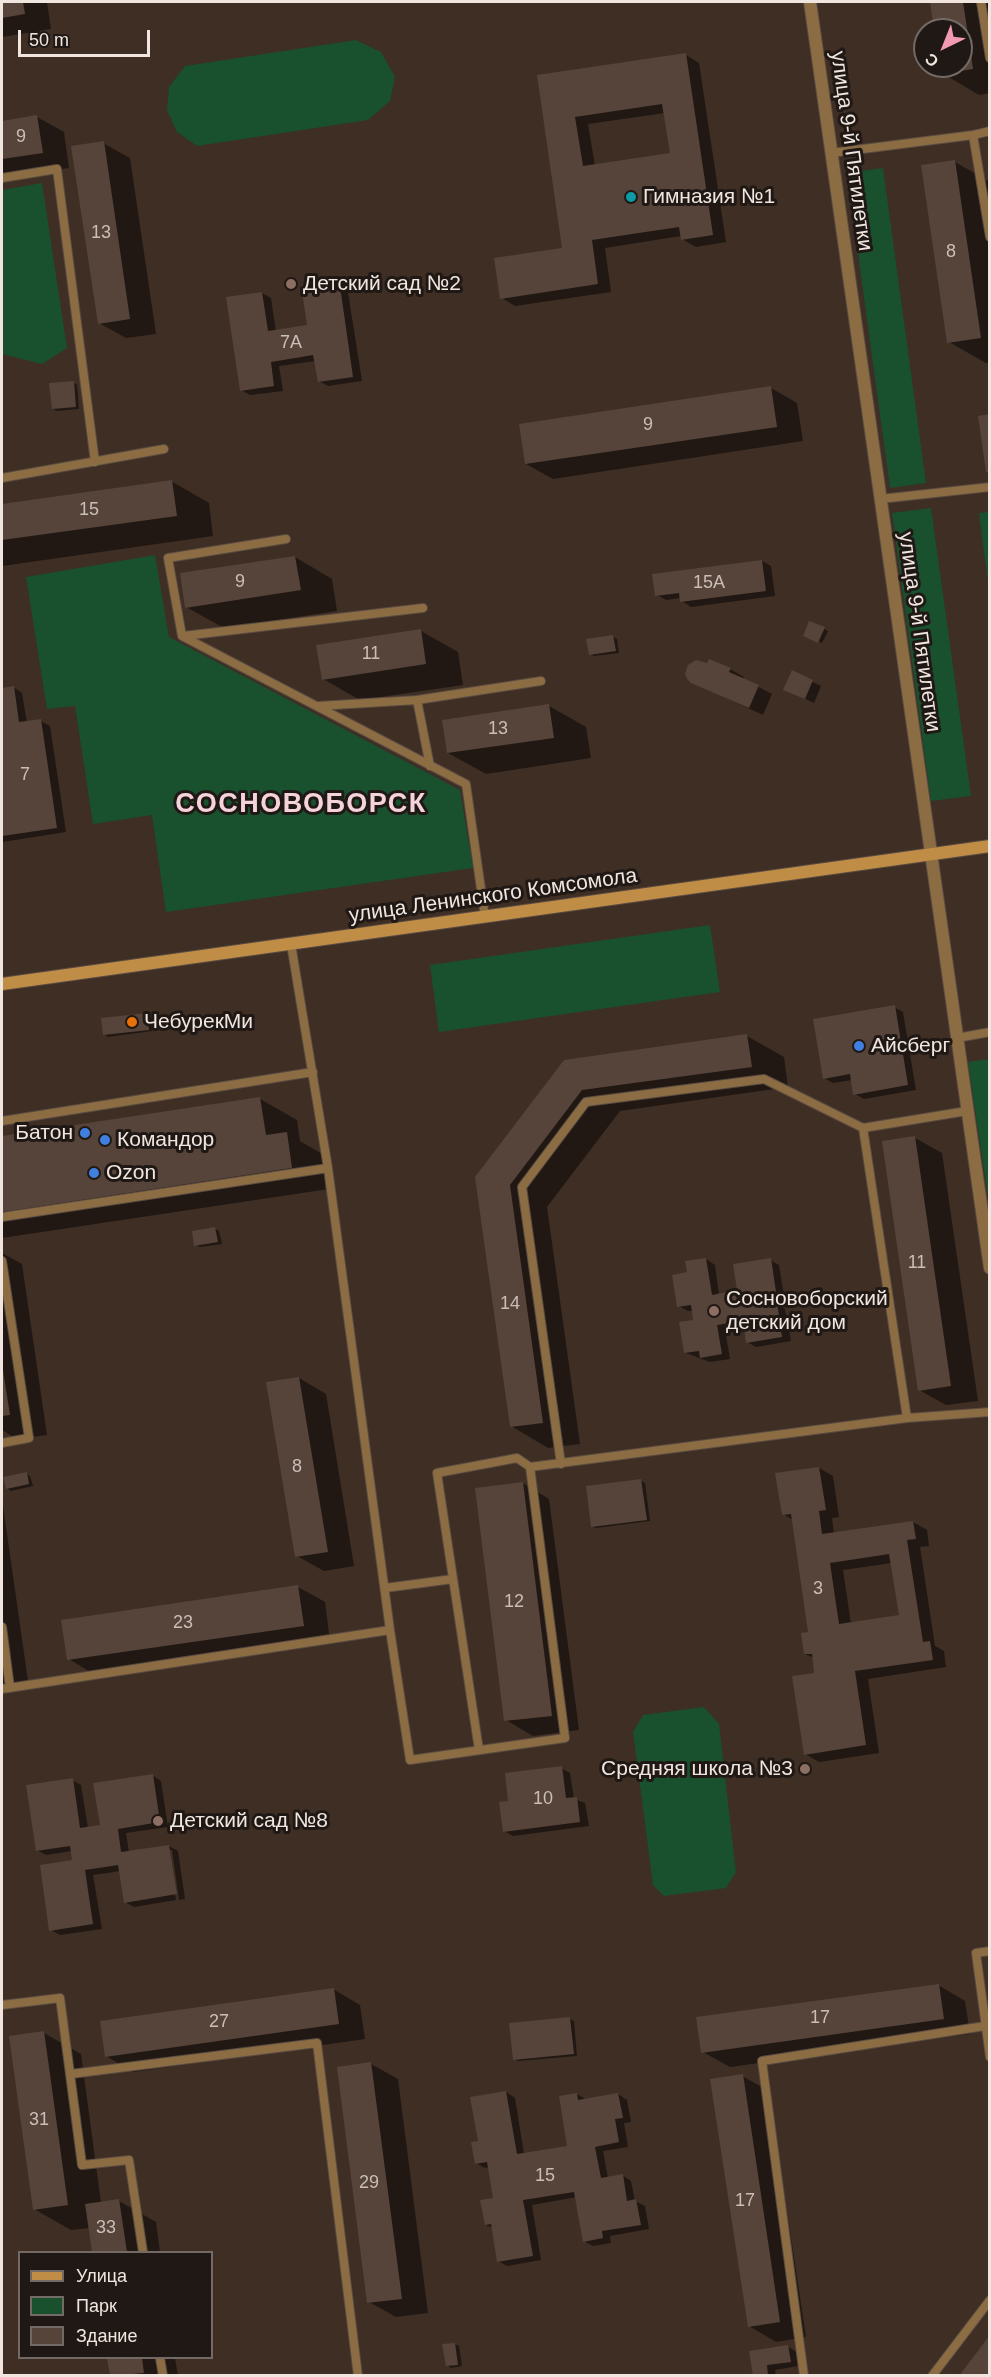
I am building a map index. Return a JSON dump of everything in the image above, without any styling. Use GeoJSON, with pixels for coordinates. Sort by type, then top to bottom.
{"type":"FeatureCollection","features":[{"type":"Feature","properties":{"kind":"main road","name":"улица Ленинского Комсомола"},"geometry":{"type":"LineString","coordinates":[[2,984],[990,846]]}},
{"type":"Feature","properties":{"kind":"street","name":"улица 9-й Пятилетки"},"geometry":{"type":"LineString","coordinates":[[810,2],[990,1268]]}},
{"type":"Feature","properties":{"kind":"lane"},"geometry":{"type":"LineString","coordinates":[[981,2],[990,58]]}},
{"type":"Feature","properties":{"kind":"lane"},"geometry":{"type":"LineString","coordinates":[[831,153],[974,135],[990,130]]}},
{"type":"Feature","properties":{"kind":"lane"},"geometry":{"type":"LineString","coordinates":[[974,135],[990,237]]}},
{"type":"Feature","properties":{"kind":"lane"},"geometry":{"type":"LineString","coordinates":[[2,178],[57,169],[95,462]]}},
{"type":"Feature","properties":{"kind":"lane"},"geometry":{"type":"LineString","coordinates":[[2,478],[164,449]]}},
{"type":"Feature","properties":{"kind":"lane"},"geometry":{"type":"LineString","coordinates":[[880,499],[990,487]]}},
{"type":"Feature","properties":{"kind":"lane"},"geometry":{"type":"LineString","coordinates":[[182,636],[168,558],[286,539]]}},
{"type":"Feature","properties":{"kind":"lane"},"geometry":{"type":"LineString","coordinates":[[182,636],[423,608]]}},
{"type":"Feature","properties":{"kind":"lane"},"geometry":{"type":"LineString","coordinates":[[182,636],[466,784],[485,917]]}},
{"type":"Feature","properties":{"kind":"lane"},"geometry":{"type":"LineString","coordinates":[[318,706],[417,700],[541,681]]}},
{"type":"Feature","properties":{"kind":"lane"},"geometry":{"type":"LineString","coordinates":[[417,700],[430,766]]}},
{"type":"Feature","properties":{"kind":"lane"},"geometry":{"type":"LineString","coordinates":[[291,944],[328,1168],[390,1630],[410,1760],[565,1738],[530,1467]]}},
{"type":"Feature","properties":{"kind":"lane"},"geometry":{"type":"LineString","coordinates":[[957,1038],[990,1032]]}},
{"type":"Feature","properties":{"kind":"lane"},"geometry":{"type":"LineString","coordinates":[[2,1121],[313,1072]]}},
{"type":"Feature","properties":{"kind":"lane"},"geometry":{"type":"LineString","coordinates":[[561,1464],[522,1187],[586,1102],[764,1079],[863,1128],[967,1111]]}},
{"type":"Feature","properties":{"kind":"lane"},"geometry":{"type":"LineString","coordinates":[[863,1128],[907,1418]]}},
{"type":"Feature","properties":{"kind":"lane"},"geometry":{"type":"LineString","coordinates":[[2,1217],[328,1168]]}},
{"type":"Feature","properties":{"kind":"lane"},"geometry":{"type":"LineString","coordinates":[[2,1261],[29,1438],[2,1443]]}},
{"type":"Feature","properties":{"kind":"lane"},"geometry":{"type":"LineString","coordinates":[[479,1750],[437,1473],[517,1458],[530,1467],[561,1464],[907,1418],[990,1412]]}},
{"type":"Feature","properties":{"kind":"lane"},"geometry":{"type":"LineString","coordinates":[[385,1588],[453,1578]]}},
{"type":"Feature","properties":{"kind":"lane"},"geometry":{"type":"LineString","coordinates":[[2,1627],[6,1688],[390,1630]]}},
{"type":"Feature","properties":{"kind":"lane"},"geometry":{"type":"LineString","coordinates":[[990,1951],[976,1953],[990,2057]]}},
{"type":"Feature","properties":{"kind":"lane"},"geometry":{"type":"LineString","coordinates":[[2,2005],[60,1998],[72,2074],[82,2165],[129,2160],[144,2251]]}},
{"type":"Feature","properties":{"kind":"lane"},"geometry":{"type":"LineString","coordinates":[[804,2376],[762,2061],[985,2026]]}},
{"type":"Feature","properties":{"kind":"lane"},"geometry":{"type":"LineString","coordinates":[[72,2074],[316,2043],[358,2376]]}},
{"type":"Feature","properties":{"kind":"lane"},"geometry":{"type":"LineString","coordinates":[[932,2376],[990,2300]]}},
{"type":"Feature","properties":{"kind":"lane"},"geometry":{"type":"LineString","coordinates":[[160,2359],[163,2376]]}},
{"type":"Feature","properties":{"kind":"green space"},"geometry":{"type":"Polygon","coordinates":[[[356,40],[381,52],[395,77],[390,101],[368,120],[197,146],[177,132],[167,110],[169,87],[185,66],[356,40]]]}},
{"type":"Feature","properties":{"kind":"green space"},"geometry":{"type":"Polygon","coordinates":[[[883,168],[926,483],[890,488],[847,173],[883,168]]]}},
{"type":"Feature","properties":{"kind":"green space"},"geometry":{"type":"Polygon","coordinates":[[[42,183],[67,348],[42,364],[2,354],[2,190],[42,183]]]}},
{"type":"Feature","properties":{"kind":"green space"},"geometry":{"type":"Polygon","coordinates":[[[931,508],[971,796],[931,801],[892,513],[931,508]]]}},
{"type":"Feature","properties":{"kind":"green space"},"geometry":{"type":"Polygon","coordinates":[[[990,512],[989,591],[979,513],[990,512]]]}},
{"type":"Feature","properties":{"kind":"green space"},"geometry":{"type":"Polygon","coordinates":[[[155,555],[169,637],[460,790],[473,868],[166,912],[152,815],[93,824],[75,706],[47,709],[26,577],[155,555]]]}},
{"type":"Feature","properties":{"kind":"green space"},"geometry":{"type":"Polygon","coordinates":[[[710,925],[720,992],[439,1032],[430,965],[710,925]]]}},
{"type":"Feature","properties":{"kind":"green space"},"geometry":{"type":"Polygon","coordinates":[[[990,1059],[989,1203],[968,1062],[990,1059]]]}},
{"type":"Feature","properties":{"kind":"green space"},"geometry":{"type":"Polygon","coordinates":[[[704,1707],[719,1724],[736,1872],[726,1888],[664,1896],[653,1885],[633,1732],[643,1715],[704,1707]]]}},
{"type":"Feature","properties":{"kind":"building"},"geometry":{"type":"Polygon","coordinates":[[[2,2],[23,2],[25,14],[2,18],[2,2]]]}},
{"type":"Feature","properties":{"kind":"building"},"geometry":{"type":"Polygon","coordinates":[[[930,2],[963,2],[965,18],[932,18],[930,2]]]}},
{"type":"Feature","properties":{"kind":"building","name":"Гимназия №1"},"geometry":{"type":"Polygon","coordinates":[[[686,53],[713,235],[681,240],[679,227],[592,240],[598,284],[500,299],[494,258],[562,248],[537,75],[686,53]],[[662,104],[575,117],[583,166],[670,153],[662,104]]]}},
{"type":"Feature","properties":{"kind":"building"},"geometry":{"type":"Polygon","coordinates":[[[37,115],[43,153],[2,159],[2,121],[37,115]]]}},
{"type":"Feature","properties":{"kind":"building"},"geometry":{"type":"Polygon","coordinates":[[[104,141],[130,319],[98,324],[71,146],[104,141]]]}},
{"type":"Feature","properties":{"kind":"building"},"geometry":{"type":"Polygon","coordinates":[[[955,160],[981,338],[947,343],[921,165],[955,160]]]}},
{"type":"Feature","properties":{"kind":"building"},"geometry":{"type":"Polygon","coordinates":[[[339,279],[353,377],[318,382],[313,355],[271,362],[274,386],[240,391],[226,297],[262,292],[268,331],[307,325],[301,285],[339,279]]]}},
{"type":"Feature","properties":{"kind":"building"},"geometry":{"type":"Polygon","coordinates":[[[74,381],[76,407],[52,409],[49,383],[74,381]]]}},
{"type":"Feature","properties":{"kind":"building"},"geometry":{"type":"Polygon","coordinates":[[[771,386],[777,427],[525,464],[519,424],[771,386]]]}},
{"type":"Feature","properties":{"kind":"building"},"geometry":{"type":"Polygon","coordinates":[[[990,414],[990,472],[986,472],[978,416],[990,414]]]}},
{"type":"Feature","properties":{"kind":"building"},"geometry":{"type":"Polygon","coordinates":[[[172,480],[177,516],[2,540],[2,504],[172,480]]]}},
{"type":"Feature","properties":{"kind":"building"},"geometry":{"type":"Polygon","coordinates":[[[295,556],[301,590],[185,608],[180,573],[295,556]]]}},
{"type":"Feature","properties":{"kind":"building"},"geometry":{"type":"Polygon","coordinates":[[[762,560],[766,591],[680,602],[679,593],[655,596],[652,574],[762,560]]]}},
{"type":"Feature","properties":{"kind":"building"},"geometry":{"type":"Polygon","coordinates":[[[809,621],[825,627],[818,643],[803,636],[809,621]]]}},
{"type":"Feature","properties":{"kind":"building"},"geometry":{"type":"Polygon","coordinates":[[[421,629],[426,664],[322,680],[316,645],[421,629]]]}},
{"type":"Feature","properties":{"kind":"building"},"geometry":{"type":"Polygon","coordinates":[[[613,635],[616,651],[589,655],[586,639],[613,635]]]}},
{"type":"Feature","properties":{"kind":"building"},"geometry":{"type":"Polygon","coordinates":[[[709,659],[731,668],[729,672],[759,685],[749,708],[691,683],[687,679],[685,674],[688,665],[696,660],[707,663],[709,659]]]}},
{"type":"Feature","properties":{"kind":"building"},"geometry":{"type":"Polygon","coordinates":[[[792,670],[813,680],[805,699],[783,690],[792,670]]]}},
{"type":"Feature","properties":{"kind":"building"},"geometry":{"type":"Polygon","coordinates":[[[14,686],[19,722],[41,719],[57,828],[2,836],[2,688],[14,686]]]}},
{"type":"Feature","properties":{"kind":"building"},"geometry":{"type":"Polygon","coordinates":[[[549,704],[554,738],[447,753],[442,720],[549,704]]]}},
{"type":"Feature","properties":{"kind":"building","name":"Айсберг"},"geometry":{"type":"Polygon","coordinates":[[[895,1005],[908,1085],[853,1095],[850,1074],[823,1079],[813,1019],[895,1005]]]}},
{"type":"Feature","properties":{"kind":"building"},"geometry":{"type":"Polygon","coordinates":[[[147,1013],[149,1030],[103,1035],[101,1018],[147,1013]]]}},
{"type":"Feature","properties":{"kind":"building"},"geometry":{"type":"Polygon","coordinates":[[[747,1034],[752,1067],[582,1090],[510,1185],[543,1423],[510,1427],[475,1177],[564,1060],[747,1034]]]}},
{"type":"Feature","properties":{"kind":"building"},"geometry":{"type":"Polygon","coordinates":[[[260,1097],[266,1135],[287,1132],[292,1168],[2,1212],[2,1136],[260,1097]]]}},
{"type":"Feature","properties":{"kind":"building"},"geometry":{"type":"Polygon","coordinates":[[[915,1136],[951,1386],[918,1391],[882,1141],[915,1136]]]}},
{"type":"Feature","properties":{"kind":"building"},"geometry":{"type":"Polygon","coordinates":[[[215,1227],[218,1242],[194,1246],[192,1231],[215,1227]]]}},
{"type":"Feature","properties":{"kind":"building","name":"Сосновоборский детский дом"},"geometry":{"type":"Polygon","coordinates":[[[706,1258],[712,1295],[737,1290],[733,1264],[771,1258],[776,1292],[762,1294],[764,1304],[777,1302],[782,1337],[746,1343],[743,1321],[717,1325],[722,1354],[700,1358],[699,1351],[684,1353],[679,1322],[693,1320],[691,1305],[677,1307],[672,1275],[687,1272],[685,1261],[706,1258]]]}},
{"type":"Feature","properties":{"kind":"building"},"geometry":{"type":"Polygon","coordinates":[[[2,1364],[10,1415],[2,1416],[2,1364]]]}},
{"type":"Feature","properties":{"kind":"building"},"geometry":{"type":"Polygon","coordinates":[[[299,1377],[328,1552],[295,1557],[266,1382],[299,1377]]]}},
{"type":"Feature","properties":{"kind":"building"},"geometry":{"type":"Polygon","coordinates":[[[819,1467],[826,1510],[819,1511],[822,1534],[913,1521],[916,1539],[907,1540],[923,1642],[930,1641],[933,1660],[855,1671],[866,1745],[804,1755],[792,1676],[814,1673],[812,1654],[804,1654],[801,1633],[808,1632],[791,1514],[782,1515],[775,1473],[819,1467]],[[889,1554],[830,1563],[839,1624],[899,1615],[889,1554]]]}},
{"type":"Feature","properties":{"kind":"building"},"geometry":{"type":"Polygon","coordinates":[[[27,1472],[29,1484],[6,1489],[3,1477],[27,1472]]]}},
{"type":"Feature","properties":{"kind":"building"},"geometry":{"type":"Polygon","coordinates":[[[641,1479],[647,1520],[591,1527],[586,1486],[641,1479]]]}},
{"type":"Feature","properties":{"kind":"building"},"geometry":{"type":"Polygon","coordinates":[[[523,1482],[552,1716],[504,1721],[475,1488],[523,1482]]]}},
{"type":"Feature","properties":{"kind":"building"},"geometry":{"type":"Polygon","coordinates":[[[298,1585],[304,1626],[67,1660],[61,1620],[298,1585]]]}},
{"type":"Feature","properties":{"kind":"building"},"geometry":{"type":"Polygon","coordinates":[[[562,1766],[566,1798],[577,1797],[580,1822],[503,1832],[499,1802],[508,1801],[505,1773],[562,1766]]]}},
{"type":"Feature","properties":{"kind":"building"},"geometry":{"type":"Polygon","coordinates":[[[153,1774],[160,1822],[118,1829],[121,1852],[169,1845],[177,1894],[124,1903],[118,1865],[85,1870],[93,1924],[49,1931],[40,1865],[72,1860],[70,1846],[36,1851],[26,1785],[73,1778],[80,1828],[100,1825],[93,1783],[153,1774]]]}},
{"type":"Feature","properties":{"kind":"building"},"geometry":{"type":"Polygon","coordinates":[[[939,1984],[944,2019],[701,2053],[696,2017],[939,1984]]]}},
{"type":"Feature","properties":{"kind":"building"},"geometry":{"type":"Polygon","coordinates":[[[334,1988],[339,2024],[105,2057],[100,2021],[334,1988]]]}},
{"type":"Feature","properties":{"kind":"building"},"geometry":{"type":"Polygon","coordinates":[[[570,2017],[574,2054],[513,2060],[509,2023],[570,2017]]]}},
{"type":"Feature","properties":{"kind":"building"},"geometry":{"type":"Polygon","coordinates":[[[44,2031],[68,2205],[33,2210],[9,2036],[44,2031]]]}},
{"type":"Feature","properties":{"kind":"building"},"geometry":{"type":"Polygon","coordinates":[[[371,2062],[402,2299],[367,2303],[337,2067],[371,2062]]]}},
{"type":"Feature","properties":{"kind":"building"},"geometry":{"type":"Polygon","coordinates":[[[743,2074],[780,2322],[748,2327],[710,2079],[743,2074]]]}},
{"type":"Feature","properties":{"kind":"building"},"geometry":{"type":"Polygon","coordinates":[[[506,2091],[517,2154],[567,2146],[559,2096],[577,2093],[578,2100],[618,2093],[623,2118],[615,2119],[619,2142],[595,2147],[601,2178],[623,2174],[627,2201],[636,2199],[641,2225],[602,2231],[603,2238],[583,2242],[574,2192],[523,2200],[533,2256],[497,2262],[491,2224],[485,2225],[480,2200],[493,2198],[487,2162],[475,2164],[471,2142],[478,2141],[470,2097],[506,2091]]]}},
{"type":"Feature","properties":{"kind":"building"},"geometry":{"type":"Polygon","coordinates":[[[119,2199],[127,2251],[92,2251],[85,2204],[119,2199]]]}},
{"type":"Feature","properties":{"kind":"building"},"geometry":{"type":"Polygon","coordinates":[[[990,2335],[990,2376],[959,2376],[990,2335]]]}},
{"type":"Feature","properties":{"kind":"building"},"geometry":{"type":"Polygon","coordinates":[[[455,2343],[458,2365],[446,2366],[442,2344],[455,2343]]]}},
{"type":"Feature","properties":{"kind":"building"},"geometry":{"type":"Polygon","coordinates":[[[788,2345],[791,2362],[767,2365],[768,2376],[753,2376],[749,2351],[788,2345]]]}},
{"type":"Feature","properties":{"kind":"building"},"geometry":{"type":"Polygon","coordinates":[[[107,2359],[142,2359],[144,2373],[110,2376],[107,2359]]]}},
{"type":"Feature","properties":{"kind":"place","name":"Гимназия №1"},"geometry":{"type":"Point","coordinates":[631,197]}},
{"type":"Feature","properties":{"kind":"place","name":"Детский сад №2"},"geometry":{"type":"Point","coordinates":[291,284]}},
{"type":"Feature","properties":{"kind":"place","name":"ЧебурекМи"},"geometry":{"type":"Point","coordinates":[132,1022]}},
{"type":"Feature","properties":{"kind":"place","name":"Айсберг"},"geometry":{"type":"Point","coordinates":[859,1046]}},
{"type":"Feature","properties":{"kind":"place","name":"Батон"},"geometry":{"type":"Point","coordinates":[85,1133]}},
{"type":"Feature","properties":{"kind":"place","name":"Командор"},"geometry":{"type":"Point","coordinates":[105,1140]}},
{"type":"Feature","properties":{"kind":"place","name":"Ozon"},"geometry":{"type":"Point","coordinates":[94,1173]}},
{"type":"Feature","properties":{"kind":"place","name":"Сосновоборский детский дом"},"geometry":{"type":"Point","coordinates":[714,1311]}},
{"type":"Feature","properties":{"kind":"place","name":"Средняя школа №3"},"geometry":{"type":"Point","coordinates":[805,1769]}},
{"type":"Feature","properties":{"kind":"place","name":"Детский сад №8"},"geometry":{"type":"Point","coordinates":[158,1821]}},
{"type":"Feature","properties":{"kind":"district","name":"СОСНОВОБОРСК"},"geometry":{"type":"Point","coordinates":[301,805]}}]}
